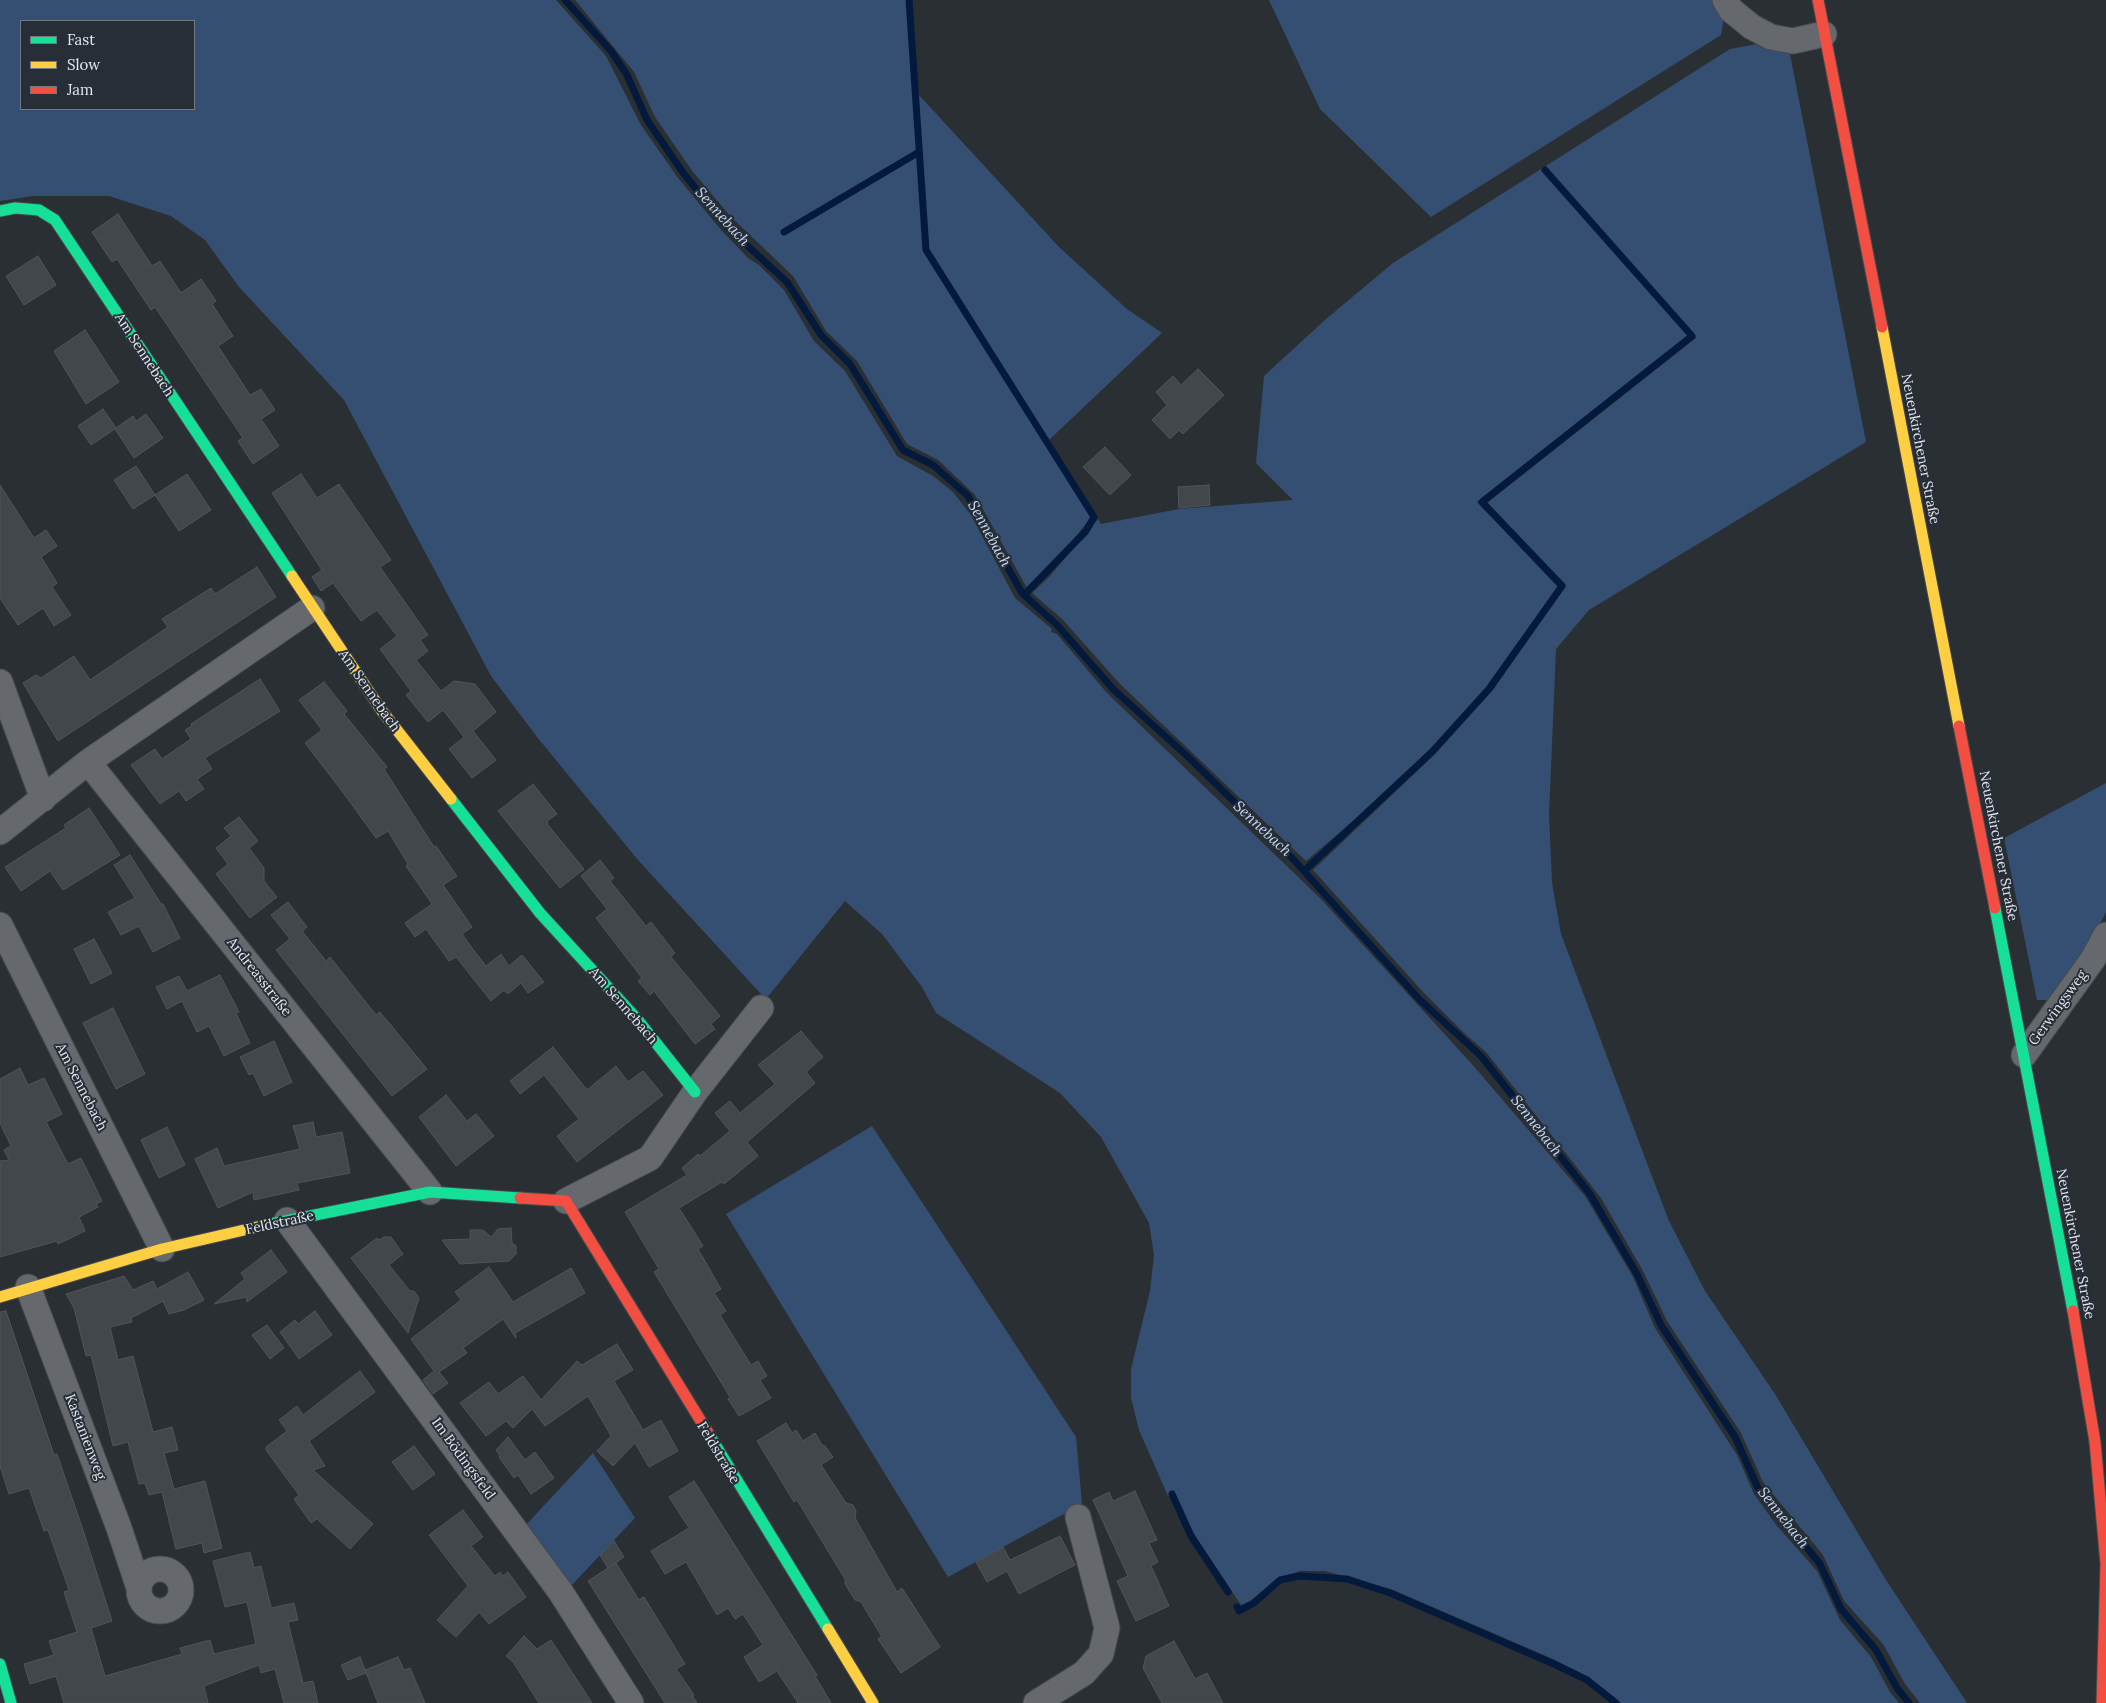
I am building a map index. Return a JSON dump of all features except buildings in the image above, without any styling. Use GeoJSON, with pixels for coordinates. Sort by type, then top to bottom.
{"type":"FeatureCollection","features":[{"type":"Feature","properties":{"kind":"street"},"geometry":{"type":"LineString","coordinates":[[1725,0],[1731,10],[1752,27],[1771,37],[1793,41],[1824,34]]}},
{"type":"Feature","properties":{"kind":"street","name":"Neuenkirchener Straße"},"geometry":{"type":"LineString","coordinates":[[1818,0],[2082,1358],[2096,1442],[2106,1564],[2106,1638],[2102,1703]]}},
{"type":"Feature","properties":{"kind":"street","name":"Am Sennebach"},"geometry":{"type":"LineString","coordinates":[[0,211],[15,208],[39,210],[55,220],[382,712],[540,913],[636,1019],[695,1092]]}},
{"type":"Feature","properties":{"kind":"street"},"geometry":{"type":"LineString","coordinates":[[0,832],[88,762],[312,608]]}},
{"type":"Feature","properties":{"kind":"street"},"geometry":{"type":"LineString","coordinates":[[0,682],[43,799]]}},
{"type":"Feature","properties":{"kind":"street","name":"Andreasstraße"},"geometry":{"type":"LineString","coordinates":[[88,762],[430,1192]]}},
{"type":"Feature","properties":{"kind":"street","name":"Am Sennebach"},"geometry":{"type":"LineString","coordinates":[[0,925],[162,1249]]}},
{"type":"Feature","properties":{"kind":"street","name":"Gerwingsweg"},"geometry":{"type":"LineString","coordinates":[[2024,1055],[2093,960],[2106,935]]}},
{"type":"Feature","properties":{"kind":"street"},"geometry":{"type":"LineString","coordinates":[[566,1201],[650,1158],[695,1092],[761,1008]]}},
{"type":"Feature","properties":{"kind":"street","name":"Feldstraße"},"geometry":{"type":"LineString","coordinates":[[0,1297],[28,1287],[162,1249],[286,1220],[430,1192],[566,1201],[873,1703]]}},
{"type":"Feature","properties":{"kind":"street","name":"Im Bödingsfeld"},"geometry":{"type":"LineString","coordinates":[[286,1220],[560,1591],[631,1703]]}},
{"type":"Feature","properties":{"kind":"street","name":"Kastanienweg"},"geometry":{"type":"LineString","coordinates":[[28,1287],[119,1528],[139,1588]]}},
{"type":"Feature","properties":{"kind":"street"},"geometry":{"type":"LineString","coordinates":[[1036,1703],[1084,1673],[1101,1654],[1107,1628],[1078,1517]]}},
{"type":"Feature","properties":{"kind":"street"},"geometry":{"type":"LineString","coordinates":[[0,1664],[11,1703]]}},
{"type":"Feature","properties":{"kind":"shaded area"},"geometry":{"type":"Polygon","coordinates":[[[0,0],[556,0],[606,56],[641,125],[678,178],[722,231],[748,258],[759,265],[784,290],[814,341],[845,371],[897,456],[933,476],[953,492],[971,515],[1015,598],[1052,629],[1051,632],[1057,634],[1107,693],[1320,898],[1471,1063],[1585,1196],[1633,1277],[1655,1328],[1737,1455],[1754,1494],[1777,1526],[1817,1571],[1840,1620],[1871,1657],[1890,1692],[1899,1703],[1621,1703],[1590,1678],[1553,1659],[1391,1589],[1325,1571],[1300,1571],[1278,1578],[1250,1601],[1241,1605],[1194,1534],[1174,1491],[1168,1496],[1139,1430],[1131,1398],[1131,1369],[1150,1291],[1154,1255],[1149,1223],[1101,1137],[1060,1093],[936,1013],[922,987],[882,934],[845,901],[766,999],[638,860],[537,737],[491,676],[344,400],[239,287],[205,240],[171,216],[109,196],[34,196],[0,201],[0,0]]]}},
{"type":"Feature","properties":{"kind":"shaded area"},"geometry":{"type":"Polygon","coordinates":[[[575,0],[907,0],[918,150],[781,231],[784,235],[918,156],[923,250],[1091,517],[1067,548],[1027,588],[975,495],[938,460],[907,444],[857,361],[826,331],[793,276],[731,217],[693,172],[655,117],[634,72],[575,0]]]}},
{"type":"Feature","properties":{"kind":"shaded area"},"geometry":{"type":"Polygon","coordinates":[[[1269,0],[1713,0],[1724,17],[1721,35],[1431,217],[1320,109],[1269,0]]]}},
{"type":"Feature","properties":{"kind":"shaded area"},"geometry":{"type":"Polygon","coordinates":[[[1757,44],[1789,49],[1866,442],[1589,610],[1556,649],[1549,815],[1552,883],[1561,934],[1669,1221],[1705,1291],[1775,1394],[1886,1580],[1967,1703],[1920,1703],[1905,1684],[1883,1644],[1844,1601],[1823,1555],[1763,1482],[1741,1433],[1667,1321],[1643,1271],[1601,1198],[1486,1052],[1424,993],[1313,870],[1434,755],[1493,690],[1566,585],[1487,503],[1696,338],[1693,333],[1477,502],[1558,586],[1486,687],[1430,749],[1360,815],[1306,861],[1120,684],[1063,620],[1032,593],[1050,576],[1098,519],[1101,524],[1179,509],[1293,500],[1256,463],[1264,376],[1326,319],[1393,263],[1730,49],[1757,44]]]}},
{"type":"Feature","properties":{"kind":"shaded area"},"geometry":{"type":"Polygon","coordinates":[[[918,94],[1059,247],[1127,309],[1162,333],[1049,440],[929,249],[918,94]]]}},
{"type":"Feature","properties":{"kind":"shaded area"},"geometry":{"type":"Polygon","coordinates":[[[2106,783],[2106,912],[2082,958],[2049,1000],[2037,1000],[2004,838],[2106,783]]]}},
{"type":"Feature","properties":{"kind":"shaded area"},"geometry":{"type":"Polygon","coordinates":[[[872,1126],[1076,1437],[1082,1504],[948,1577],[726,1214],[872,1126]]]}},
{"type":"Feature","properties":{"kind":"shaded area"},"geometry":{"type":"Polygon","coordinates":[[[593,1453],[635,1518],[569,1588],[524,1527],[593,1453]]]}},
{"type":"Feature","properties":{"kind":"waterway","name":"Sennebach"},"geometry":{"type":"LineString","coordinates":[[565,0],[611,51],[627,75],[647,120],[684,174],[727,227],[787,282],[821,335],[850,364],[903,450],[933,465],[968,496],[1022,593],[1058,626],[1113,689],[1186,755],[1293,859],[1420,1000],[1481,1056],[1590,1194],[1637,1274],[1661,1325],[1735,1437],[1758,1488],[1820,1564],[1841,1609],[1876,1650],[1897,1688],[1909,1703]]}},
{"type":"Feature","properties":{"kind":"waterway"},"geometry":{"type":"LineString","coordinates":[[909,0],[926,250],[1094,517],[1086,531],[1024,595]]}},
{"type":"Feature","properties":{"kind":"waterway"},"geometry":{"type":"LineString","coordinates":[[784,232],[919,152]]}},
{"type":"Feature","properties":{"kind":"waterway"},"geometry":{"type":"LineString","coordinates":[[1304,871],[1432,752],[1489,689],[1562,586],[1482,502],[1692,336],[1545,170]]}},
{"type":"Feature","properties":{"kind":"waterway"},"geometry":{"type":"LineString","coordinates":[[1172,1494],[1191,1536],[1228,1592]]}},
{"type":"Feature","properties":{"kind":"waterway"},"geometry":{"type":"LineString","coordinates":[[1237,1607],[1239,1611],[1254,1603],[1280,1580],[1299,1576],[1347,1579],[1390,1593],[1554,1664],[1587,1680],[1616,1703]]}},
{"type":"Feature","properties":{"kind":"traffic: fast"},"geometry":{"type":"LineString","coordinates":[[0,211],[15,208],[39,210],[55,220],[292,576]]}},
{"type":"Feature","properties":{"kind":"traffic: fast"},"geometry":{"type":"LineString","coordinates":[[451,799],[540,913],[637,1019],[695,1092]]}},
{"type":"Feature","properties":{"kind":"traffic: fast"},"geometry":{"type":"LineString","coordinates":[[1995,908],[2073,1311]]}},
{"type":"Feature","properties":{"kind":"traffic: fast"},"geometry":{"type":"LineString","coordinates":[[270,1224],[430,1192],[520,1198]]}},
{"type":"Feature","properties":{"kind":"traffic: fast"},"geometry":{"type":"LineString","coordinates":[[710,1436],[828,1629]]}},
{"type":"Feature","properties":{"kind":"traffic: fast"},"geometry":{"type":"LineString","coordinates":[[0,1664],[11,1703]]}},
{"type":"Feature","properties":{"kind":"traffic: slow"},"geometry":{"type":"LineString","coordinates":[[1882,327],[1959,726]]}},
{"type":"Feature","properties":{"kind":"traffic: slow"},"geometry":{"type":"LineString","coordinates":[[292,576],[382,711],[451,799]]}},
{"type":"Feature","properties":{"kind":"traffic: slow"},"geometry":{"type":"LineString","coordinates":[[0,1297],[162,1249],[270,1224]]}},
{"type":"Feature","properties":{"kind":"traffic: slow"},"geometry":{"type":"LineString","coordinates":[[828,1629],[873,1703]]}},
{"type":"Feature","properties":{"kind":"traffic: jam"},"geometry":{"type":"LineString","coordinates":[[1818,0],[1882,327]]}},
{"type":"Feature","properties":{"kind":"traffic: jam"},"geometry":{"type":"LineString","coordinates":[[1959,726],[1995,908]]}},
{"type":"Feature","properties":{"kind":"traffic: jam"},"geometry":{"type":"LineString","coordinates":[[520,1198],[566,1201],[710,1436]]}},
{"type":"Feature","properties":{"kind":"traffic: jam"},"geometry":{"type":"LineString","coordinates":[[2073,1311],[2095,1442],[2106,1564],[2102,1703]]}}]}
